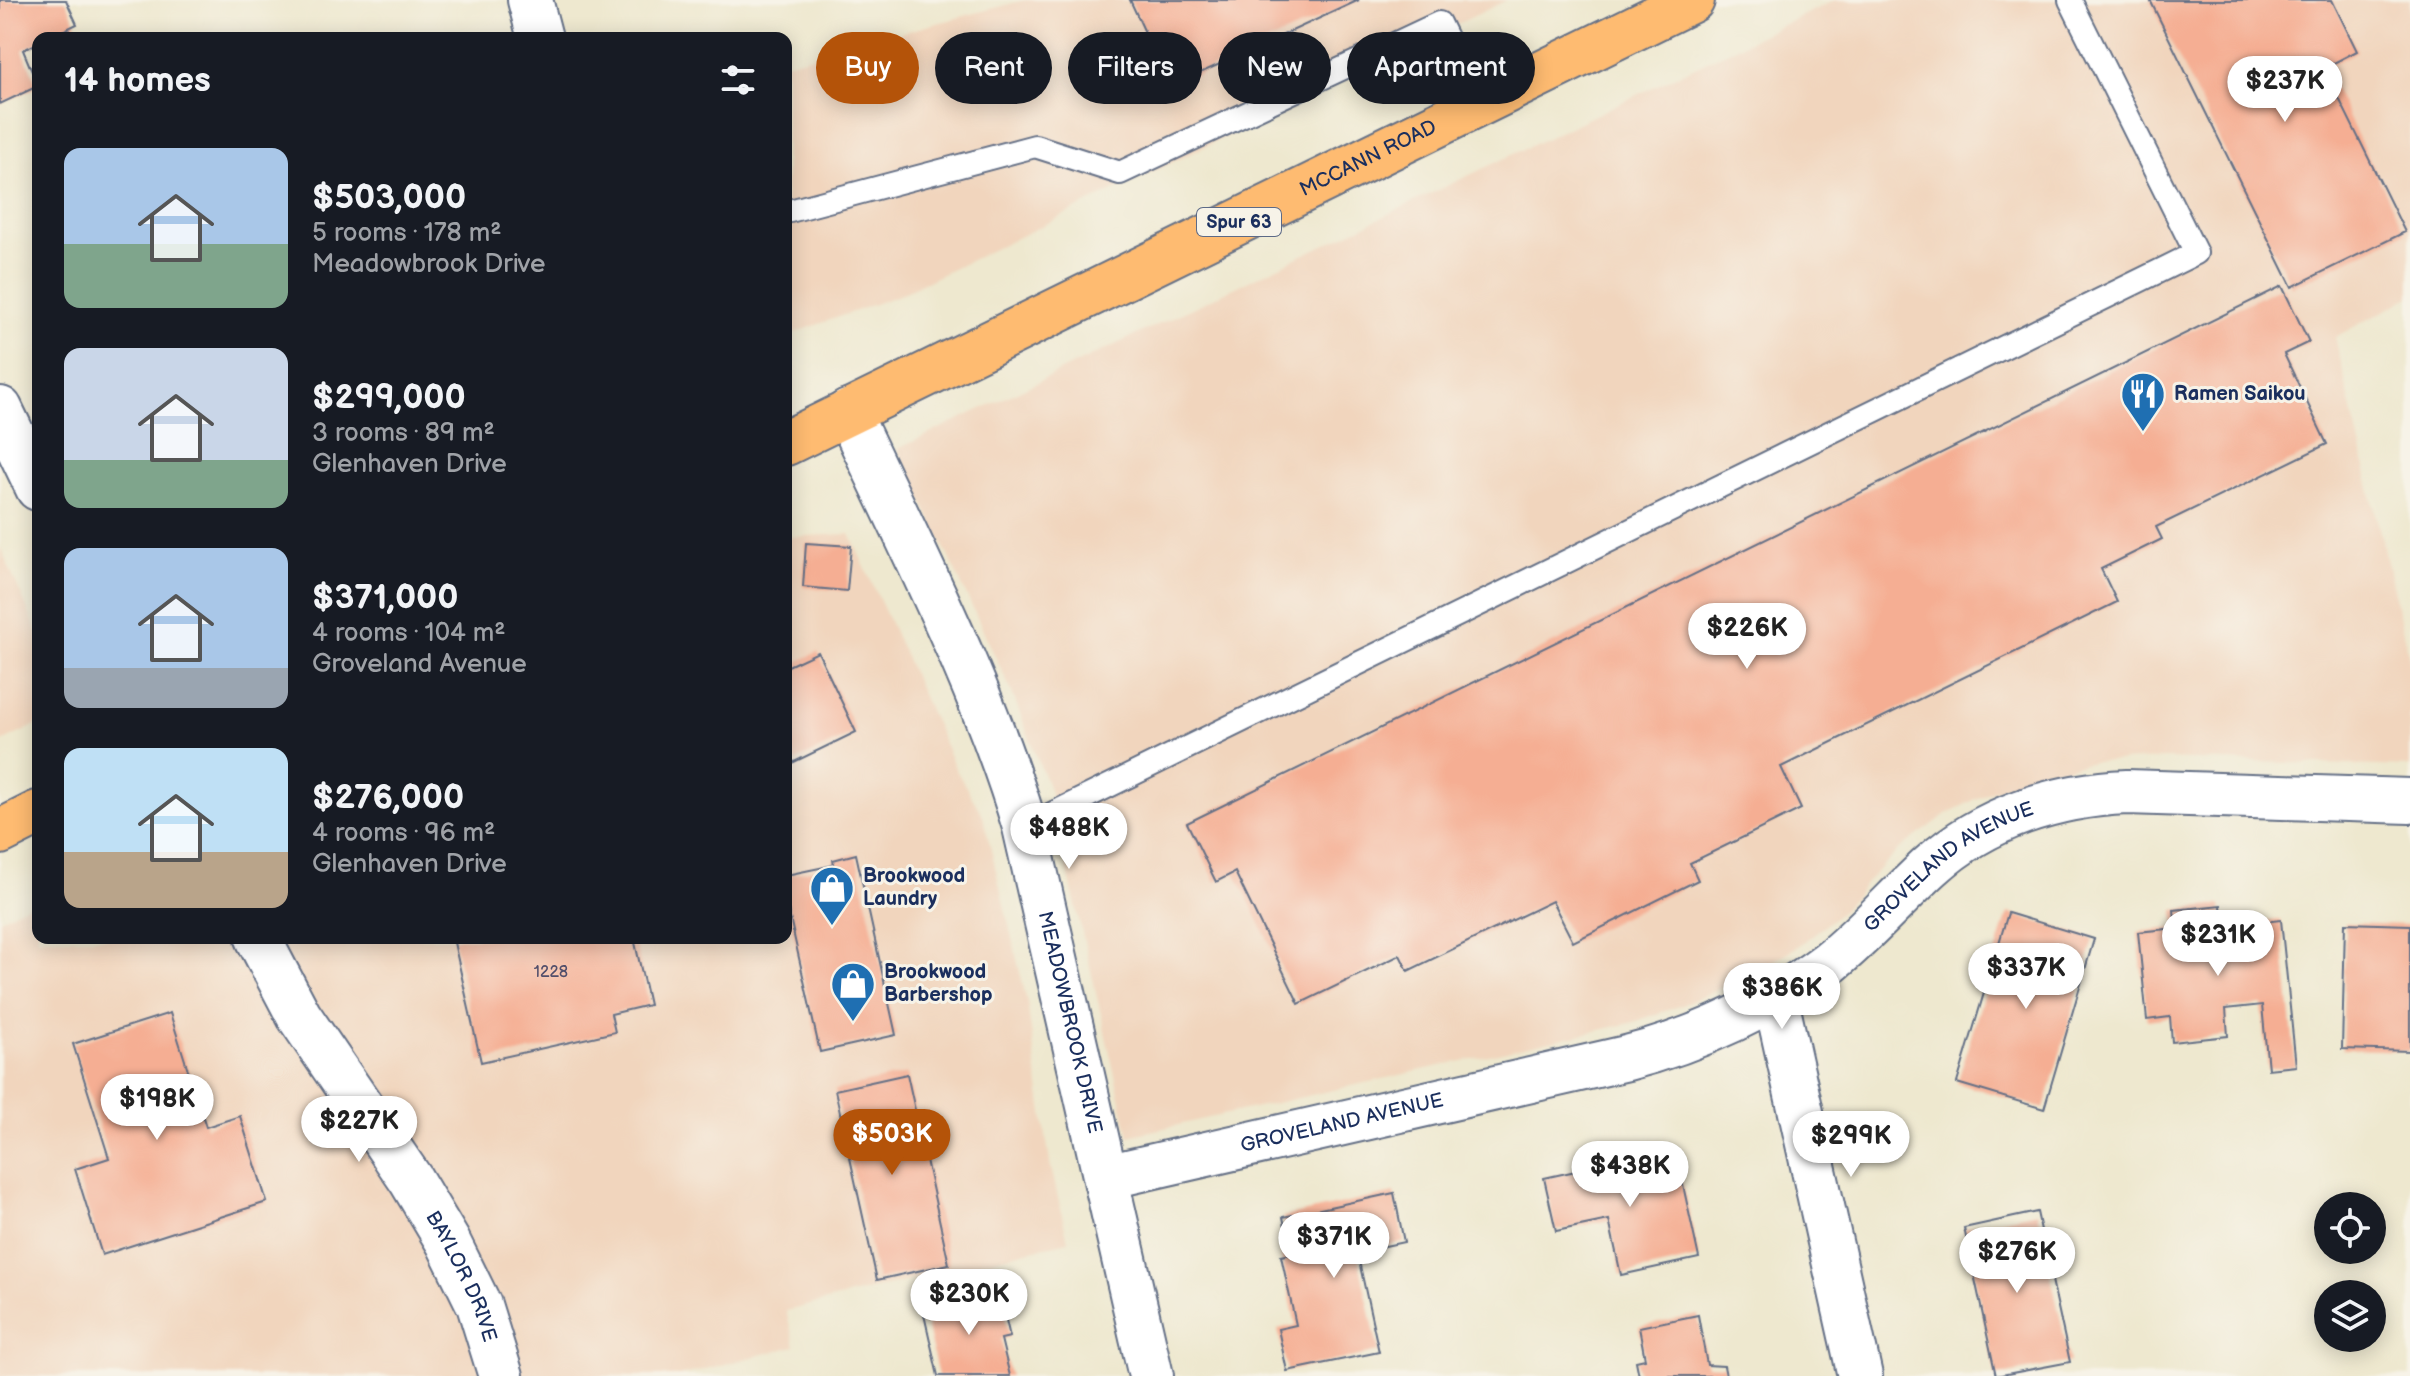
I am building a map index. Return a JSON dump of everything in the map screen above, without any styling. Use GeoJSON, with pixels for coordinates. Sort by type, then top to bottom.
{"type":"FeatureCollection","features":[{"type":"Feature","properties":{"kind":"main road","name":"MCCANN ROAD"},"geometry":{"type":"LineString","coordinates":[[792,440],[1692,0]]}},
{"type":"Feature","properties":{"kind":"main road"},"geometry":{"type":"LineString","coordinates":[[0,832],[32,816]]}},
{"type":"Feature","properties":{"kind":"street"},"geometry":{"type":"LineString","coordinates":[[530,0],[538,32]]}},
{"type":"Feature","properties":{"kind":"street"},"geometry":{"type":"LineString","coordinates":[[0,409],[32,476]]}},
{"type":"Feature","properties":{"kind":"street","name":"MEADOWBROOK DRIVE"},"geometry":{"type":"LineString","coordinates":[[848,412],[977,694],[1009,775],[1025,827],[1151,1376]]}},
{"type":"Feature","properties":{"kind":"street","name":"GROVELAND AVENUE"},"geometry":{"type":"LineString","coordinates":[[1106,1177],[1648,1053],[1703,1033],[1775,996],[1836,957],[1953,848],[1995,823],[2055,801],[2083,795],[2127,792],[2410,801]]}},
{"type":"Feature","properties":{"kind":"street","name":"BAYLOR DRIVE"},"geometry":{"type":"LineString","coordinates":[[261,944],[299,1016],[411,1180],[448,1242],[479,1305],[501,1376]]}},
{"type":"Feature","properties":{"kind":"street"},"geometry":{"type":"LineString","coordinates":[[1775,996],[1860,1376]]}},
{"type":"Feature","properties":{"kind":"lane"},"geometry":{"type":"LineString","coordinates":[[1025,827],[2196,253],[2070,0]]}},
{"type":"Feature","properties":{"kind":"lane"},"geometry":{"type":"LineString","coordinates":[[792,210],[1035,146],[1120,173],[1439,23],[1479,105]]}},
{"type":"Feature","properties":{"kind":"shaded area"},"geometry":{"type":"Polygon","coordinates":[[[1025,0],[1507,0],[1441,32],[1347,32],[1347,78],[1331,85],[1331,32],[1218,32],[1218,104],[1293,104],[899,295],[792,334],[792,61],[816,55],[816,104],[919,104],[919,32],[904,32],[1025,0]]]}},
{"type":"Feature","properties":{"kind":"shaded area"},"geometry":{"type":"Polygon","coordinates":[[[1835,0],[2410,0],[2410,297],[2335,337],[2410,662],[2410,767],[2164,759],[2093,762],[2048,771],[1990,792],[1950,812],[1902,847],[1840,913],[1801,944],[1754,973],[1685,1004],[1631,1023],[1129,1136],[1049,789],[1011,690],[898,449],[1835,0]]]}},
{"type":"Feature","properties":{"kind":"shaded area"},"geometry":{"type":"Polygon","coordinates":[[[850,534],[956,770],[983,816],[1027,1002],[1050,1163],[1068,1241],[786,1311],[795,1346],[679,1376],[0,1376],[0,919],[32,903],[32,944],[792,944],[792,537],[850,534]]]}},
{"type":"Feature","properties":{"kind":"shaded area"},"geometry":{"type":"Polygon","coordinates":[[[0,547],[32,619],[32,727],[0,743],[0,547]]]}},
{"type":"Feature","properties":{"kind":"building"},"geometry":{"type":"Polygon","coordinates":[[[0,0],[66,0],[77,24],[60,32],[32,32],[32,46],[23,50],[32,72],[32,89],[0,104],[0,0]]]}},
{"type":"Feature","properties":{"kind":"building"},"geometry":{"type":"Polygon","coordinates":[[[1130,0],[1359,0],[1289,32],[1218,32],[1218,65],[1202,72],[1202,32],[1145,32],[1130,0]]]}},
{"type":"Feature","properties":{"kind":"building"},"geometry":{"type":"Polygon","coordinates":[[[2150,0],[2332,0],[2357,51],[2324,68],[2405,232],[2292,287],[2150,0]]]}},
{"type":"Feature","properties":{"kind":"building"},"geometry":{"type":"Polygon","coordinates":[[[2282,286],[2309,342],[2284,354],[2327,444],[2156,527],[2162,539],[2101,569],[2117,602],[1781,767],[1801,809],[1690,863],[1698,880],[1573,942],[1552,901],[1408,971],[1400,955],[1299,1004],[1235,872],[1216,882],[1187,823],[2282,286]]]}},
{"type":"Feature","properties":{"kind":"building"},"geometry":{"type":"Polygon","coordinates":[[[806,543],[851,546],[847,591],[803,587],[806,543]]]}},
{"type":"Feature","properties":{"kind":"building"},"geometry":{"type":"Polygon","coordinates":[[[818,652],[856,732],[792,763],[792,664],[818,652]]]}},
{"type":"Feature","properties":{"kind":"building"},"geometry":{"type":"Polygon","coordinates":[[[856,854],[896,1035],[820,1052],[792,927],[792,874],[834,865],[833,860],[856,854]]]}},
{"type":"Feature","properties":{"kind":"building"},"geometry":{"type":"Polygon","coordinates":[[[2221,905],[2223,926],[2281,920],[2296,1066],[2268,1069],[2262,1005],[2226,1009],[2228,1036],[2172,1042],[2170,1017],[2147,1020],[2138,932],[2176,928],[2174,910],[2221,905]]]}},
{"type":"Feature","properties":{"kind":"building"},"geometry":{"type":"Polygon","coordinates":[[[2008,913],[2094,939],[2044,1109],[1957,1083],[2008,913]]]}},
{"type":"Feature","properties":{"kind":"building"},"geometry":{"type":"Polygon","coordinates":[[[2345,923],[2410,925],[2410,1051],[2342,1049],[2345,923]]]}},
{"type":"Feature","properties":{"kind":"building"},"geometry":{"type":"Polygon","coordinates":[[[454,944],[635,944],[649,1005],[611,1014],[615,1032],[481,1062],[454,944]]]}},
{"type":"Feature","properties":{"kind":"building"},"geometry":{"type":"Polygon","coordinates":[[[170,1013],[206,1127],[240,1116],[267,1202],[102,1255],[75,1169],[109,1158],[73,1044],[170,1013]]]}},
{"type":"Feature","properties":{"kind":"building"},"geometry":{"type":"Polygon","coordinates":[[[907,1074],[949,1264],[877,1280],[835,1090],[907,1074]]]}},
{"type":"Feature","properties":{"kind":"building"},"geometry":{"type":"Polygon","coordinates":[[[1675,1149],[1699,1258],[1621,1275],[1609,1220],[1556,1231],[1544,1178],[1675,1149]]]}},
{"type":"Feature","properties":{"kind":"building"},"geometry":{"type":"Polygon","coordinates":[[[1394,1193],[1404,1242],[1357,1252],[1379,1352],[1287,1371],[1278,1329],[1296,1325],[1281,1256],[1291,1254],[1283,1217],[1394,1193]]]}},
{"type":"Feature","properties":{"kind":"building"},"geometry":{"type":"Polygon","coordinates":[[[2037,1212],[2070,1362],[1996,1376],[1964,1228],[2037,1212]]]}},
{"type":"Feature","properties":{"kind":"building"},"geometry":{"type":"Polygon","coordinates":[[[999,1291],[1010,1337],[1001,1339],[1010,1376],[938,1376],[923,1310],[999,1291]]]}},
{"type":"Feature","properties":{"kind":"building"},"geometry":{"type":"Polygon","coordinates":[[[1698,1315],[1707,1365],[1724,1366],[1726,1376],[1639,1376],[1636,1361],[1645,1359],[1639,1327],[1698,1315]]]}},
{"type":"Feature","properties":{"kind":"place","name":"Ramen Saikou"},"geometry":{"type":"Point","coordinates":[2143,433]}},
{"type":"Feature","properties":{"kind":"place","name":"Brookwood Laundry"},"geometry":{"type":"Point","coordinates":[832,927]}},
{"type":"Feature","properties":{"kind":"place","name":"Brookwood Barbershop"},"geometry":{"type":"Point","coordinates":[853,1023]}}]}
